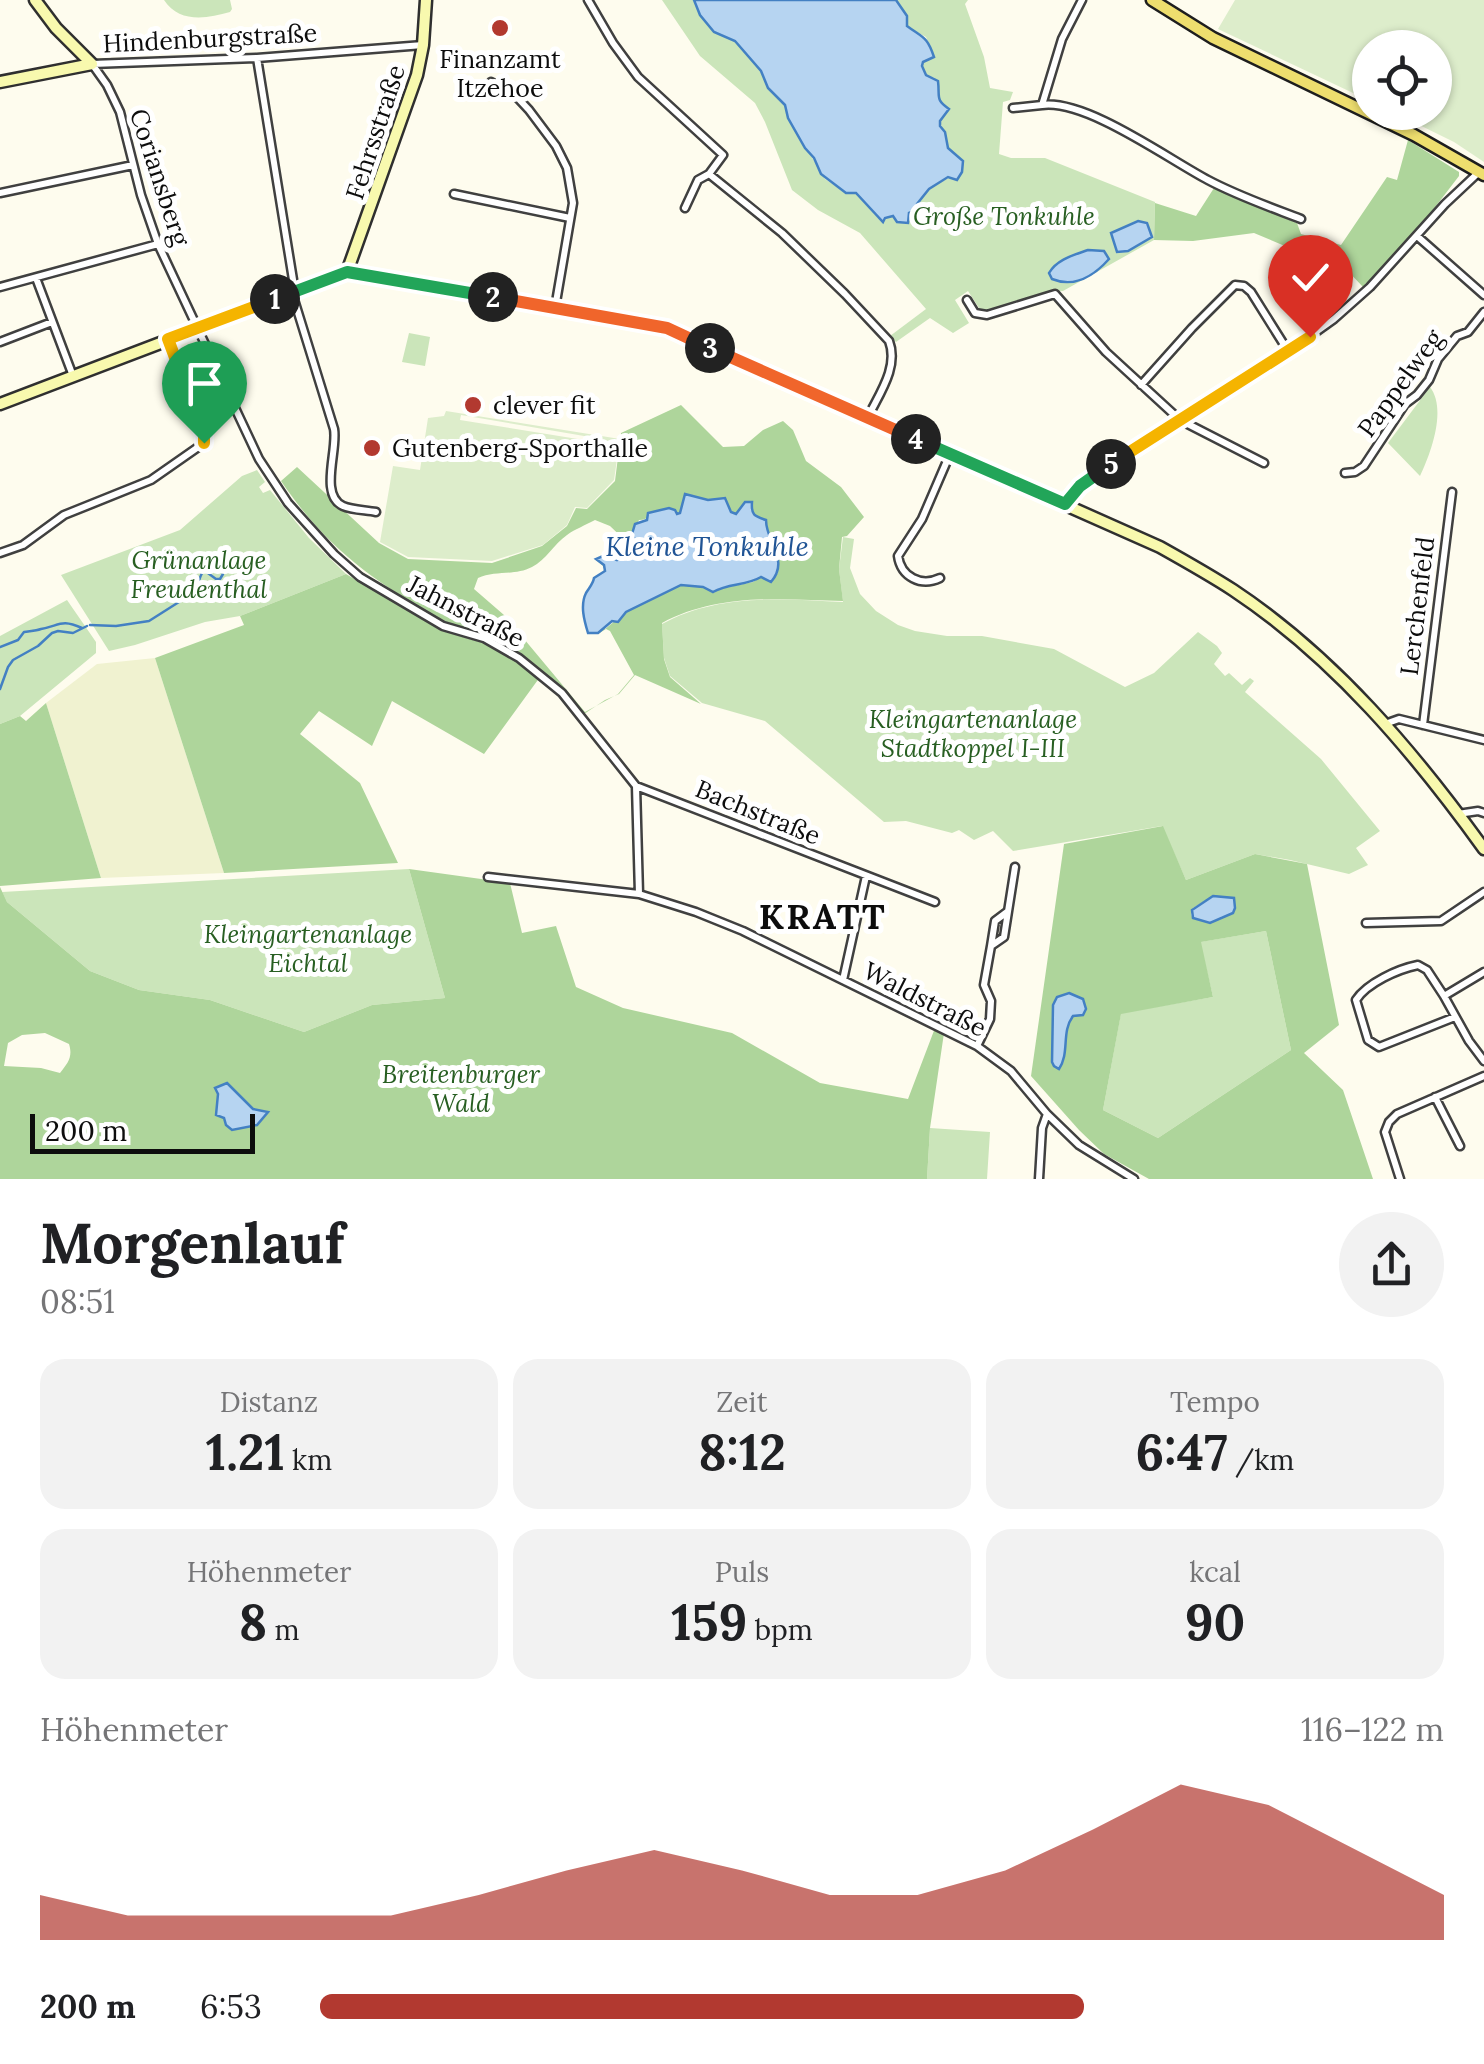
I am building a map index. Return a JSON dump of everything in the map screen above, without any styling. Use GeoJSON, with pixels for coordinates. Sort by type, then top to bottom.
{"type":"FeatureCollection","features":[{"type":"Feature","properties":{"kind":"main road"},"geometry":{"type":"LineString","coordinates":[[1152,0],[1213,38],[1414,135],[1482,173]]}},
{"type":"Feature","properties":{"kind":"street","name":"Coriansberg"},"geometry":{"type":"LineString","coordinates":[[35,0],[107,85],[120,112],[158,244],[197,328]]}},
{"type":"Feature","properties":{"kind":"street","name":"Fehrsstraße"},"geometry":{"type":"LineString","coordinates":[[347,272],[407,104],[422,45],[426,0]]}},
{"type":"Feature","properties":{"kind":"street"},"geometry":{"type":"LineString","coordinates":[[588,0],[612,43],[638,77],[723,155],[709,174],[698,180],[685,208]]}},
{"type":"Feature","properties":{"kind":"street"},"geometry":{"type":"LineString","coordinates":[[1042,105],[1062,39],[1082,0]]}},
{"type":"Feature","properties":{"kind":"street","name":"Hindenburgstraße"},"geometry":{"type":"LineString","coordinates":[[0,82],[92,64],[258,58],[422,45]]}},
{"type":"Feature","properties":{"kind":"street"},"geometry":{"type":"LineString","coordinates":[[258,58],[293,293],[336,436],[330,475],[334,494],[343,506],[376,512]]}},
{"type":"Feature","properties":{"kind":"street"},"geometry":{"type":"LineString","coordinates":[[491,82],[521,101],[561,154],[572,191],[555,308]]}},
{"type":"Feature","properties":{"kind":"street"},"geometry":{"type":"LineString","coordinates":[[1012,108],[1051,104],[1093,117],[1220,186],[1301,219]]}},
{"type":"Feature","properties":{"kind":"street"},"geometry":{"type":"LineString","coordinates":[[0,194],[134,165]]}},
{"type":"Feature","properties":{"kind":"street"},"geometry":{"type":"LineString","coordinates":[[1065,504],[1088,479],[1334,320],[1445,204],[1482,173]]}},
{"type":"Feature","properties":{"kind":"street"},"geometry":{"type":"LineString","coordinates":[[709,174],[782,232],[889,341],[890,370],[868,418]]}},
{"type":"Feature","properties":{"kind":"street"},"geometry":{"type":"LineString","coordinates":[[454,194],[570,218]]}},
{"type":"Feature","properties":{"kind":"street"},"geometry":{"type":"LineString","coordinates":[[1417,236],[1484,295]]}},
{"type":"Feature","properties":{"kind":"street"},"geometry":{"type":"LineString","coordinates":[[0,286],[158,244]]}},
{"type":"Feature","properties":{"kind":"street"},"geometry":{"type":"LineString","coordinates":[[0,404],[347,272],[667,328],[1160,547],[1234,591],[1321,660],[1385,724],[1484,849]]}},
{"type":"Feature","properties":{"kind":"street"},"geometry":{"type":"LineString","coordinates":[[36,278],[73,376]]}},
{"type":"Feature","properties":{"kind":"street"},"geometry":{"type":"LineString","coordinates":[[1141,385],[1235,285],[1252,292],[1288,351]]}},
{"type":"Feature","properties":{"kind":"street"},"geometry":{"type":"LineString","coordinates":[[966,300],[975,313],[987,315],[1055,294],[1106,352],[1180,420],[1264,463]]}},
{"type":"Feature","properties":{"kind":"street","name":"Pappelweg"},"geometry":{"type":"LineString","coordinates":[[1345,473],[1364,466],[1405,404],[1430,380],[1438,360],[1484,312]]}},
{"type":"Feature","properties":{"kind":"street"},"geometry":{"type":"LineString","coordinates":[[0,342],[52,322]]}},
{"type":"Feature","properties":{"kind":"street","name":"Jahnstraße"},"geometry":{"type":"LineString","coordinates":[[197,328],[266,471],[288,503],[334,554],[360,577],[443,626],[484,638],[520,658],[551,682],[580,714],[636,786]]}},
{"type":"Feature","properties":{"kind":"street"},"geometry":{"type":"LineString","coordinates":[[0,553],[23,544],[64,515],[151,480],[204,443],[168,339]]}},
{"type":"Feature","properties":{"kind":"street"},"geometry":{"type":"LineString","coordinates":[[940,578],[928,583],[915,579],[902,569],[898,558],[922,519],[950,454]]}},
{"type":"Feature","properties":{"kind":"street","name":"Lerchenfeld"},"geometry":{"type":"LineString","coordinates":[[1423,726],[1452,492]]}},
{"type":"Feature","properties":{"kind":"street"},"geometry":{"type":"LineString","coordinates":[[1385,724],[1399,720],[1484,740]]}},
{"type":"Feature","properties":{"kind":"street"},"geometry":{"type":"LineString","coordinates":[[636,786],[639,894]]}},
{"type":"Feature","properties":{"kind":"street","name":"Bachstraße"},"geometry":{"type":"LineString","coordinates":[[636,786],[935,902]]}},
{"type":"Feature","properties":{"kind":"street"},"geometry":{"type":"LineString","coordinates":[[1458,814],[1484,813]]}},
{"type":"Feature","properties":{"kind":"street"},"geometry":{"type":"LineString","coordinates":[[977,1046],[990,1018],[992,1001],[984,986],[990,946],[1004,937],[1015,867]]}},
{"type":"Feature","properties":{"kind":"street"},"geometry":{"type":"LineString","coordinates":[[843,980],[866,876]]}},
{"type":"Feature","properties":{"kind":"street","name":"Waldstraße"},"geometry":{"type":"LineString","coordinates":[[488,878],[639,894],[725,923],[977,1046],[1010,1071],[1079,1144],[1134,1179]]}},
{"type":"Feature","properties":{"kind":"street"},"geometry":{"type":"LineString","coordinates":[[1366,923],[1441,921],[1484,892]]}},
{"type":"Feature","properties":{"kind":"street"},"geometry":{"type":"LineString","coordinates":[[1454,1017],[1379,1047],[1368,1040],[1356,1000],[1366,988],[1418,964],[1427,970],[1484,1061]]}},
{"type":"Feature","properties":{"kind":"street"},"geometry":{"type":"LineString","coordinates":[[1444,996],[1484,972]]}},
{"type":"Feature","properties":{"kind":"street"},"geometry":{"type":"LineString","coordinates":[[1400,1179],[1386,1127],[1397,1114],[1484,1076]]}},
{"type":"Feature","properties":{"kind":"street"},"geometry":{"type":"LineString","coordinates":[[1435,1097],[1460,1146]]}},
{"type":"Feature","properties":{"kind":"street"},"geometry":{"type":"LineString","coordinates":[[1039,1179],[1042,1128],[1047,1114]]}},
{"type":"Feature","properties":{"kind":"green space"},"geometry":{"type":"Polygon","coordinates":[[[164,0],[230,0],[232,9],[203,17],[185,16],[164,0]]]}},
{"type":"Feature","properties":{"kind":"green space","name":"Große Tonkuhle"},"geometry":{"type":"Polygon","coordinates":[[[662,0],[694,0],[714,32],[735,41],[785,105],[788,118],[825,179],[846,193],[855,193],[878,218],[893,216],[908,223],[909,214],[918,208],[921,198],[962,172],[963,161],[948,148],[940,121],[945,114],[944,106],[938,99],[935,78],[922,68],[923,62],[934,57],[926,37],[906,26],[906,15],[896,0],[968,0],[965,4],[984,57],[990,88],[1013,92],[1010,100],[1003,102],[999,154],[1045,158],[1155,202],[1154,240],[1063,291],[987,313],[981,311],[968,291],[955,300],[969,323],[953,333],[930,318],[896,342],[890,336],[926,309],[860,233],[818,210],[792,190],[755,103],[700,56],[662,0]],[[1088,250],[1062,260],[1073,283],[1109,259],[1088,250]]]}},
{"type":"Feature","properties":{"kind":"green space"},"geometry":{"type":"Polygon","coordinates":[[[1235,0],[1484,0],[1484,162],[1430,130],[1452,130],[1452,30],[1352,30],[1352,92],[1218,29],[1235,0]]]}},
{"type":"Feature","properties":{"kind":"green space"},"geometry":{"type":"Polygon","coordinates":[[[1408,140],[1459,172],[1459,176],[1419,228],[1363,287],[1346,269],[1254,233],[1193,241],[1154,240],[1155,203],[1196,216],[1214,188],[1297,223],[1301,234],[1341,245],[1387,177],[1397,180],[1408,140]]]}},
{"type":"Feature","properties":{"kind":"green space"},"geometry":{"type":"Polygon","coordinates":[[[409,333],[430,337],[425,366],[402,362],[409,333]]]}},
{"type":"Feature","properties":{"kind":"green space"},"geometry":{"type":"Polygon","coordinates":[[[1430,387],[1437,419],[1420,476],[1388,443],[1430,387]]]}},
{"type":"Feature","properties":{"kind":"green space"},"geometry":{"type":"Polygon","coordinates":[[[681,405],[723,447],[744,446],[763,430],[783,421],[793,430],[806,461],[841,487],[864,517],[842,537],[839,569],[843,601],[728,602],[683,613],[662,623],[664,659],[670,677],[701,704],[635,675],[614,696],[634,675],[610,631],[588,634],[582,611],[584,607],[588,628],[605,629],[626,612],[681,585],[719,589],[761,577],[771,582],[778,573],[772,540],[766,531],[766,521],[751,511],[733,513],[728,506],[685,494],[680,513],[662,510],[639,520],[632,534],[636,541],[632,550],[617,560],[632,547],[610,526],[595,520],[567,535],[532,567],[478,578],[474,589],[504,615],[585,712],[596,706],[584,714],[513,648],[484,633],[446,622],[352,561],[315,525],[281,481],[297,467],[379,543],[408,559],[492,563],[542,546],[567,526],[576,508],[587,509],[615,481],[621,433],[681,405]]]}},
{"type":"Feature","properties":{"kind":"green space"},"geometry":{"type":"Polygon","coordinates":[[[446,411],[620,439],[614,480],[587,508],[575,507],[567,525],[543,545],[492,561],[408,557],[380,542],[393,466],[420,470],[428,418],[444,416],[446,411]],[[461,415],[460,420],[590,441],[590,437],[461,415]]]}},
{"type":"Feature","properties":{"kind":"green space","name":"Grünanlage Freudenthal"},"geometry":{"type":"Polygon","coordinates":[[[257,470],[265,482],[259,487],[263,493],[270,490],[309,538],[346,574],[240,616],[205,622],[109,651],[61,575],[180,530],[242,476],[257,470]]]}},
{"type":"Feature","properties":{"kind":"green space","name":"Kleingartenanlage Stadtkoppel I-III"},"geometry":{"type":"Polygon","coordinates":[[[843,537],[854,539],[850,568],[860,594],[876,611],[915,631],[982,636],[1054,649],[1125,687],[1154,673],[1198,632],[1222,653],[1214,664],[1242,685],[1250,678],[1254,681],[1245,692],[1321,759],[1380,831],[1356,848],[1368,865],[1349,874],[1255,854],[1186,880],[1162,826],[1013,851],[993,831],[974,840],[959,830],[952,833],[906,821],[884,822],[765,721],[702,703],[670,676],[664,658],[662,624],[683,614],[751,600],[843,602],[839,569],[843,537]]]}},
{"type":"Feature","properties":{"kind":"green space"},"geometry":{"type":"Polygon","coordinates":[[[605,555],[617,560],[600,561],[605,568],[596,560],[605,555]]]}},
{"type":"Feature","properties":{"kind":"green space"},"geometry":{"type":"Polygon","coordinates":[[[605,571],[590,591],[584,604],[594,578],[605,571]]]}},
{"type":"Feature","properties":{"kind":"green space"},"geometry":{"type":"Polygon","coordinates":[[[346,574],[440,630],[483,643],[540,677],[484,754],[392,701],[372,746],[319,711],[300,734],[360,783],[398,863],[224,873],[155,658],[244,625],[240,616],[346,574]]]}},
{"type":"Feature","properties":{"kind":"green space"},"geometry":{"type":"Polygon","coordinates":[[[67,600],[96,642],[96,653],[20,716],[0,724],[0,636],[67,600]]]}},
{"type":"Feature","properties":{"kind":"green space"},"geometry":{"type":"Polygon","coordinates":[[[155,658],[224,873],[101,878],[46,703],[97,664],[155,658]]]}},
{"type":"Feature","properties":{"kind":"green space"},"geometry":{"type":"Polygon","coordinates":[[[46,703],[101,878],[0,886],[0,724],[20,716],[26,721],[46,703]]]}},
{"type":"Feature","properties":{"kind":"green space"},"geometry":{"type":"Polygon","coordinates":[[[1163,826],[1186,880],[1255,854],[1307,864],[1339,1025],[1304,1053],[1343,1090],[1373,1179],[1149,1179],[1104,1154],[1079,1130],[1031,1076],[1064,844],[1163,826]],[[1211,897],[1193,908],[1192,917],[1210,923],[1233,913],[1234,899],[1211,897]],[[1266,931],[1201,942],[1213,997],[1121,1014],[1103,1110],[1158,1138],[1291,1050],[1266,931]],[[1069,993],[1057,997],[1053,1022],[1063,1065],[1065,1031],[1073,1016],[1083,1015],[1083,999],[1069,993]]]}},
{"type":"Feature","properties":{"kind":"green space","name":"Kleingartenanlage Eichtal"},"geometry":{"type":"Polygon","coordinates":[[[409,869],[445,998],[372,1005],[304,1032],[210,1000],[139,990],[90,971],[7,902],[2,892],[409,869]]]}},
{"type":"Feature","properties":{"kind":"green space","name":"Breitenburger Wald"},"geometry":{"type":"Polygon","coordinates":[[[409,869],[510,883],[522,933],[556,926],[576,987],[623,1008],[732,1033],[820,1083],[908,1099],[935,1028],[944,1033],[927,1179],[0,1179],[0,887],[7,902],[90,971],[139,990],[210,1000],[304,1032],[372,1005],[445,998],[409,869]],[[45,1033],[22,1035],[8,1043],[4,1066],[60,1073],[69,1060],[69,1044],[45,1033]],[[232,1088],[218,1094],[223,1117],[240,1126],[257,1125],[267,1111],[254,1110],[232,1088]]]}},
{"type":"Feature","properties":{"kind":"green space"},"geometry":{"type":"Polygon","coordinates":[[[1266,931],[1291,1050],[1158,1138],[1103,1110],[1121,1013],[1213,997],[1200,942],[1266,931]]]}},
{"type":"Feature","properties":{"kind":"green space"},"geometry":{"type":"Polygon","coordinates":[[[930,1128],[990,1132],[987,1179],[927,1179],[930,1128]]]}},
{"type":"Feature","properties":{"kind":"water","name":"Große Tonkuhle"},"geometry":{"type":"Polygon","coordinates":[[[694,0],[896,0],[907,16],[907,26],[927,41],[934,57],[922,66],[926,75],[938,81],[940,100],[949,109],[940,126],[948,148],[963,161],[957,180],[948,177],[929,189],[917,210],[909,213],[908,223],[897,222],[893,216],[883,222],[856,193],[846,193],[821,174],[788,118],[785,105],[768,88],[761,71],[735,41],[714,32],[694,0]]]}},
{"type":"Feature","properties":{"kind":"water"},"geometry":{"type":"Polygon","coordinates":[[[1138,221],[1147,223],[1152,237],[1128,251],[1117,252],[1111,233],[1138,221]]]}},
{"type":"Feature","properties":{"kind":"water"},"geometry":{"type":"Polygon","coordinates":[[[1088,250],[1104,251],[1109,259],[1083,279],[1052,279],[1049,273],[1057,264],[1088,250]]]}},
{"type":"Feature","properties":{"kind":"water","name":"Kleine Tonkuhle"},"geometry":{"type":"Polygon","coordinates":[[[685,494],[708,500],[725,498],[736,514],[745,502],[752,502],[754,514],[766,520],[778,559],[771,582],[761,577],[713,592],[681,585],[626,612],[618,622],[612,621],[598,633],[588,633],[584,598],[594,578],[605,571],[596,559],[605,555],[617,560],[632,550],[635,524],[647,520],[648,513],[669,508],[680,513],[685,494]]]}},
{"type":"Feature","properties":{"kind":"water"},"geometry":{"type":"Polygon","coordinates":[[[1213,896],[1234,898],[1233,913],[1210,923],[1193,918],[1192,910],[1213,896]]]}},
{"type":"Feature","properties":{"kind":"water"},"geometry":{"type":"Polygon","coordinates":[[[1069,993],[1083,999],[1086,1009],[1069,1022],[1059,1069],[1052,1062],[1053,1005],[1057,997],[1069,993]]]}},
{"type":"Feature","properties":{"kind":"water"},"geometry":{"type":"Polygon","coordinates":[[[227,1083],[253,1109],[268,1112],[257,1125],[232,1130],[224,1118],[216,1115],[215,1088],[227,1083]]]}},
{"type":"Feature","properties":{"kind":"waterway"},"geometry":{"type":"LineString","coordinates":[[193,593],[210,566],[253,572]]}},
{"type":"Feature","properties":{"kind":"waterway"},"geometry":{"type":"LineString","coordinates":[[205,571],[220,579],[222,567]]}},
{"type":"Feature","properties":{"kind":"waterway"},"geometry":{"type":"LineString","coordinates":[[90,625],[149,621],[190,595]]}},
{"type":"Feature","properties":{"kind":"waterway"},"geometry":{"type":"LineString","coordinates":[[0,647],[18,640],[24,632],[65,623],[82,628]]}},
{"type":"Feature","properties":{"kind":"waterway"},"geometry":{"type":"LineString","coordinates":[[0,689],[13,660],[52,633],[73,633],[87,626]]}},
{"type":"Feature","properties":{"kind":"place","name":"Finanzamt Itzehoe"},"geometry":{"type":"Point","coordinates":[500,28]}},
{"type":"Feature","properties":{"kind":"place","name":"clever fit"},"geometry":{"type":"Point","coordinates":[473,405]}},
{"type":"Feature","properties":{"kind":"place","name":"Gutenberg-Sporthalle"},"geometry":{"type":"Point","coordinates":[372,448]}},
{"type":"Feature","properties":{"kind":"district","name":"KRATT"},"geometry":{"type":"Point","coordinates":[823,916]}},
{"type":"Feature","properties":{"kind":"route"},"geometry":{"type":"LineString","coordinates":[[204,443],[168,339],[347,272],[667,328],[1065,504],[1075,490],[1098,472],[1310,337]]}}]}
